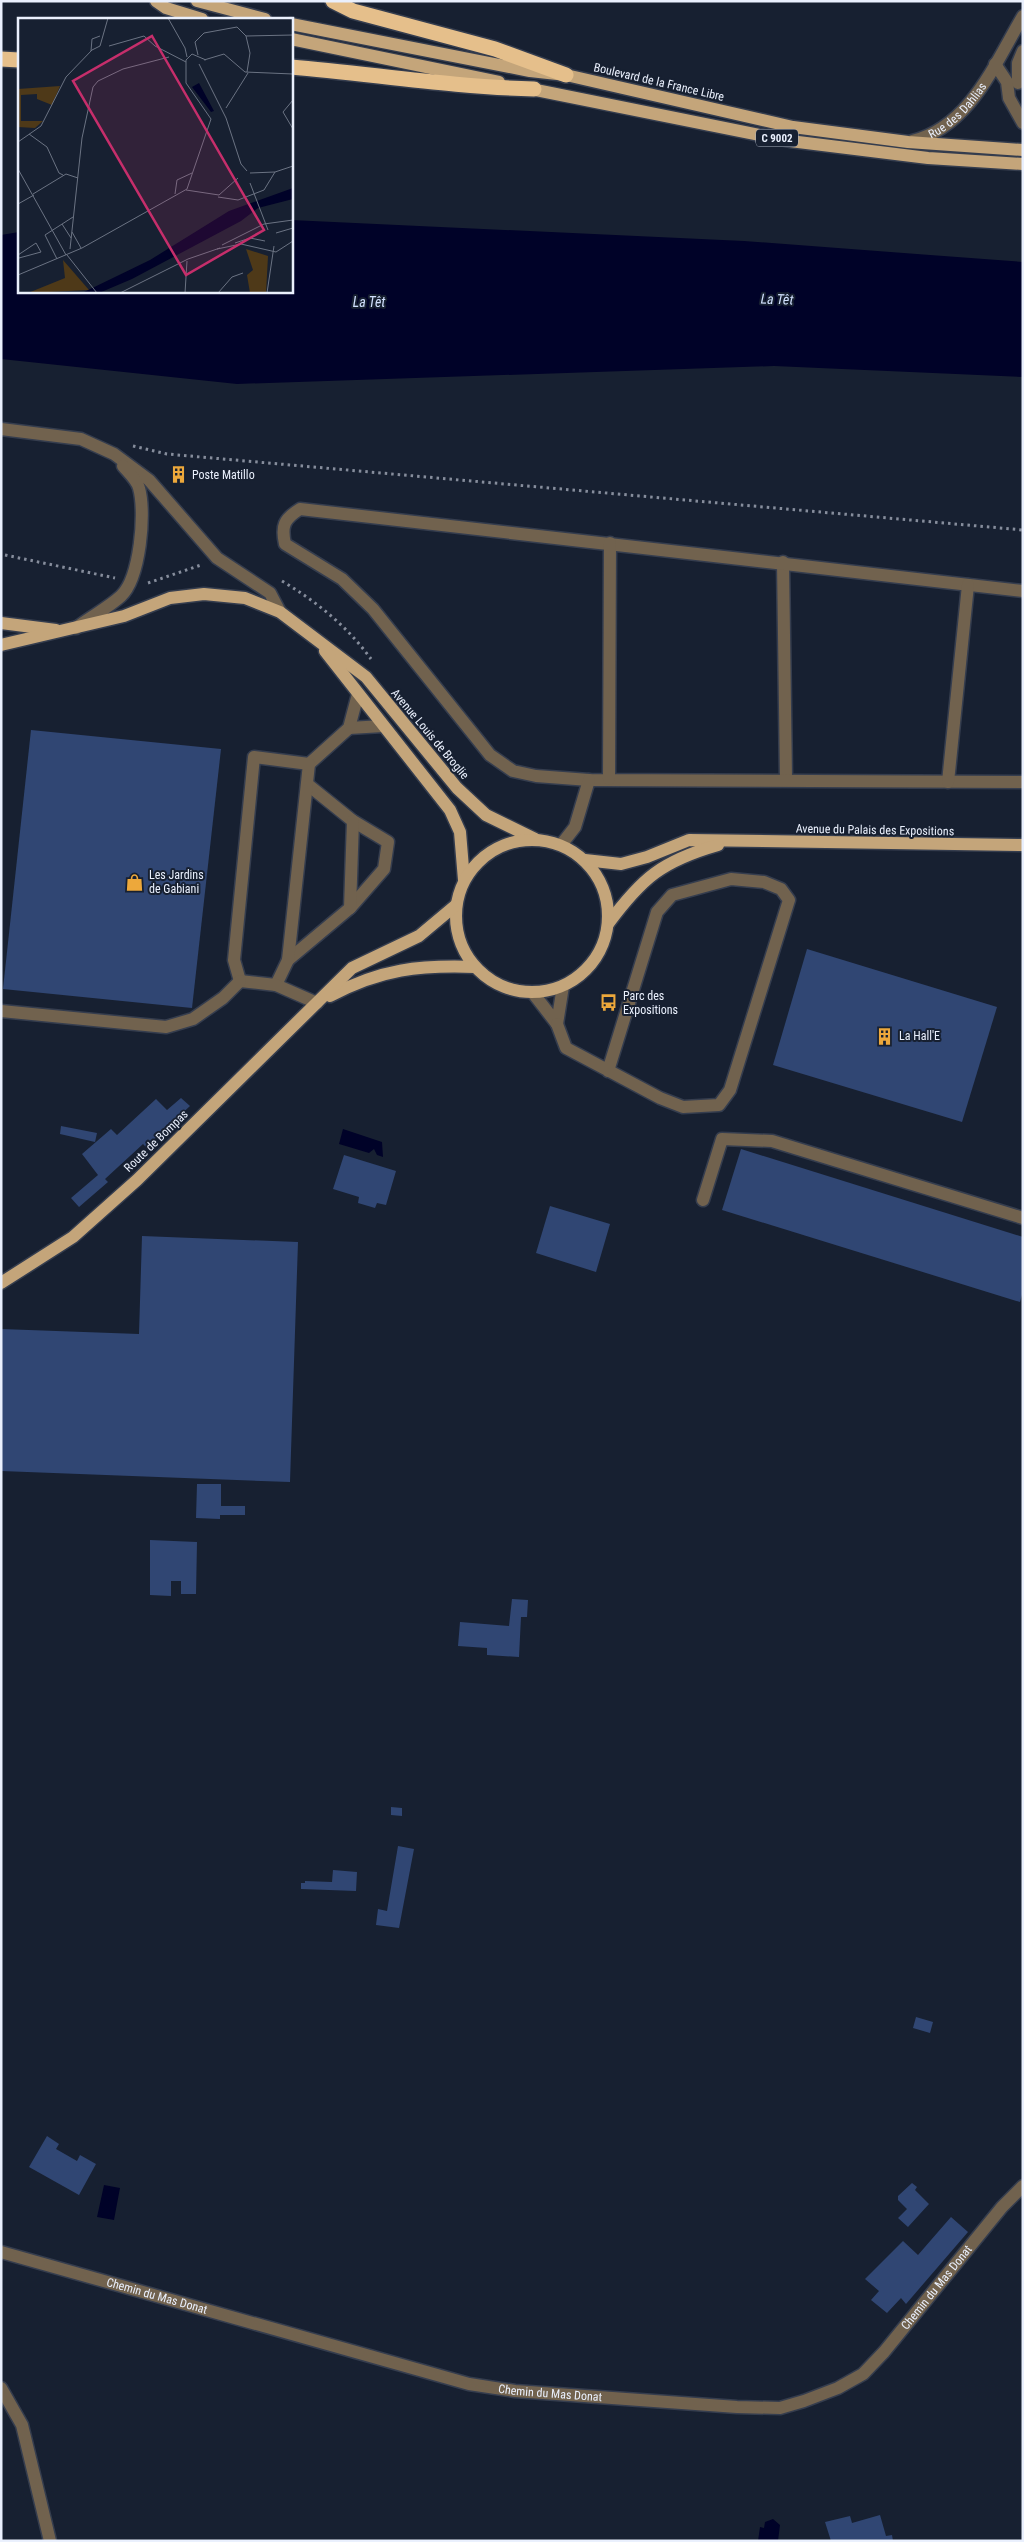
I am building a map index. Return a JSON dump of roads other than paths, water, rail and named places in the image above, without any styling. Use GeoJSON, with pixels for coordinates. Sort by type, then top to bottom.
{"type":"FeatureCollection","features":[{"type":"Feature","properties":{"kind":"highway"},"geometry":{"type":"LineString","coordinates":[[333,1],[353,11],[495,48],[566,75]]}},
{"type":"Feature","properties":{"kind":"highway"},"geometry":{"type":"LineString","coordinates":[[1,59],[18,60]]}},
{"type":"Feature","properties":{"kind":"highway"},"geometry":{"type":"LineString","coordinates":[[292,67],[367,73],[477,88],[534,90]]}},
{"type":"Feature","properties":{"kind":"main road"},"geometry":{"type":"LineString","coordinates":[[156,1],[166,8],[199,18]]}},
{"type":"Feature","properties":{"kind":"main road"},"geometry":{"type":"LineString","coordinates":[[197,1],[261,18]]}},
{"type":"Feature","properties":{"kind":"main road","name":"Boulevard de la France Libre"},"geometry":{"type":"LineString","coordinates":[[292,24],[520,69],[566,75],[794,127],[908,142],[1023,150]]}},
{"type":"Feature","properties":{"kind":"main road","name":"C 9002"},"geometry":{"type":"LineString","coordinates":[[292,39],[790,141],[928,158],[1023,164]]}},
{"type":"Feature","properties":{"kind":"main road","name":"Avenue Louis de Broglie"},"geometry":{"type":"LineString","coordinates":[[1,645],[124,616],[170,598],[204,594],[245,598],[280,612],[366,677],[457,788],[486,815],[535,839]]}},
{"type":"Feature","properties":{"kind":"main road","name":"Avenue Louis de Broglie"},"geometry":{"type":"LineString","coordinates":[[1,623],[70,630]]}},
{"type":"Feature","properties":{"kind":"main road","name":"Avenue Louis de Broglie"},"geometry":{"type":"LineString","coordinates":[[312,636],[450,810],[460,832],[464,880]]}},
{"type":"Feature","properties":{"kind":"main road"},"geometry":{"type":"LineString","coordinates":[[535,839],[561,845],[585,860],[599,879],[607,900],[608,924],[604,944],[594,961],[580,976],[563,986],[533,992],[511,990],[498,984],[475,967],[462,948],[458,934],[456,905],[464,880],[476,862],[493,849],[514,841],[535,839]]}},
{"type":"Feature","properties":{"kind":"main road","name":"Avenue du Palais des Expositions"},"geometry":{"type":"LineString","coordinates":[[585,860],[621,864],[647,857],[689,840],[1023,845]]}},
{"type":"Feature","properties":{"kind":"main road","name":"Avenue du Palais des Expositions"},"geometry":{"type":"LineString","coordinates":[[608,924],[629,896],[654,872],[692,852],[727,842]]}},
{"type":"Feature","properties":{"kind":"main road","name":"Route de Bompas"},"geometry":{"type":"LineString","coordinates":[[1,1283],[74,1237],[137,1180],[352,968],[419,936],[456,905]]}},
{"type":"Feature","properties":{"kind":"main road","name":"Route de Bompas"},"geometry":{"type":"LineString","coordinates":[[318,1003],[358,981],[398,970],[433,966],[475,967]]}},
{"type":"Feature","properties":{"kind":"street","name":"Rue des Dahlias"},"geometry":{"type":"LineString","coordinates":[[908,142],[929,137],[961,114],[975,98],[1023,16]]}},
{"type":"Feature","properties":{"kind":"street"},"geometry":{"type":"LineString","coordinates":[[1023,51],[1018,63],[1016,83],[1009,98],[1023,123]]}},
{"type":"Feature","properties":{"kind":"street"},"geometry":{"type":"LineString","coordinates":[[995,64],[1016,83]]}},
{"type":"Feature","properties":{"kind":"street"},"geometry":{"type":"LineString","coordinates":[[1,429],[81,439],[114,454],[149,480],[217,558],[270,593],[280,612]]}},
{"type":"Feature","properties":{"kind":"street"},"geometry":{"type":"LineString","coordinates":[[70,630],[121,596],[131,581],[143,513],[139,486],[114,454]]}},
{"type":"Feature","properties":{"kind":"street"},"geometry":{"type":"LineString","coordinates":[[1023,591],[968,586],[784,562],[300,509],[286,517],[282,530],[285,544],[342,579],[373,609],[490,755],[513,771],[536,776],[589,780],[609,778],[1023,782]]}},
{"type":"Feature","properties":{"kind":"street"},"geometry":{"type":"LineString","coordinates":[[609,778],[610,543]]}},
{"type":"Feature","properties":{"kind":"street"},"geometry":{"type":"LineString","coordinates":[[784,562],[786,779]]}},
{"type":"Feature","properties":{"kind":"street"},"geometry":{"type":"LineString","coordinates":[[948,782],[968,586]]}},
{"type":"Feature","properties":{"kind":"street"},"geometry":{"type":"LineString","coordinates":[[276,985],[288,960],[309,764],[350,728],[358,694]]}},
{"type":"Feature","properties":{"kind":"street"},"geometry":{"type":"LineString","coordinates":[[350,728],[383,726]]}},
{"type":"Feature","properties":{"kind":"street"},"geometry":{"type":"LineString","coordinates":[[240,981],[234,960],[254,757],[309,764]]}},
{"type":"Feature","properties":{"kind":"street"},"geometry":{"type":"LineString","coordinates":[[561,845],[575,827],[589,780]]}},
{"type":"Feature","properties":{"kind":"street"},"geometry":{"type":"LineString","coordinates":[[288,960],[350,908],[384,869],[388,842],[353,822],[307,784]]}},
{"type":"Feature","properties":{"kind":"street"},"geometry":{"type":"LineString","coordinates":[[350,908],[353,822]]}},
{"type":"Feature","properties":{"kind":"street"},"geometry":{"type":"LineString","coordinates":[[533,992],[556,1024],[566,1048],[608,1071],[683,1107],[719,1104],[730,1090],[789,900],[782,889],[764,882],[731,879],[672,895],[657,912],[608,1071]]}},
{"type":"Feature","properties":{"kind":"street"},"geometry":{"type":"LineString","coordinates":[[240,981],[276,985],[318,1003]]}},
{"type":"Feature","properties":{"kind":"street"},"geometry":{"type":"LineString","coordinates":[[1,1011],[166,1027],[193,1019],[223,998],[240,981]]}},
{"type":"Feature","properties":{"kind":"street"},"geometry":{"type":"LineString","coordinates":[[556,1024],[563,986]]}},
{"type":"Feature","properties":{"kind":"street"},"geometry":{"type":"LineString","coordinates":[[703,1200],[722,1139],[772,1141],[1023,1218]]}},
{"type":"Feature","properties":{"kind":"street","name":"Chemin du Mas Donat"},"geometry":{"type":"LineString","coordinates":[[1,2252],[469,2384],[525,2392],[737,2407],[780,2408],[838,2388],[863,2374],[884,2352],[1002,2206],[1023,2186]]}},
{"type":"Feature","properties":{"kind":"street"},"geometry":{"type":"LineString","coordinates":[[1,2388],[22,2425],[50,2541]]}},
{"type":"Feature","properties":{"kind":"water","name":"La Têt"},"geometry":{"type":"Polygon","coordinates":[[[292,220],[744,241],[1023,262],[1023,377],[774,366],[237,384],[1,359],[1,235],[18,232],[18,292],[292,292],[292,220]]]}},
{"type":"Feature","properties":{"kind":"water"},"geometry":{"type":"Polygon","coordinates":[[[343,1129],[382,1142],[383,1157],[377,1155],[374,1149],[369,1153],[339,1144],[343,1129]]]}},
{"type":"Feature","properties":{"kind":"water"},"geometry":{"type":"Polygon","coordinates":[[[104,2185],[120,2188],[114,2220],[97,2217],[104,2185]]]}},
{"type":"Feature","properties":{"kind":"water"},"geometry":{"type":"Polygon","coordinates":[[[773,2519],[780,2525],[778,2541],[758,2541],[760,2527],[764,2528],[765,2522],[773,2519]]]}},
{"type":"Feature","properties":{"kind":"place","name":"Poste Matillo"},"geometry":{"type":"Point","coordinates":[178,475]}},
{"type":"Feature","properties":{"kind":"place","name":"Les Jardins de Gabiani"},"geometry":{"type":"Point","coordinates":[135,882]}},
{"type":"Feature","properties":{"kind":"place","name":"Parc des Expositions"},"geometry":{"type":"Point","coordinates":[609,1003]}},
{"type":"Feature","properties":{"kind":"place","name":"La Hall'E"},"geometry":{"type":"Point","coordinates":[885,1036]}}]}
